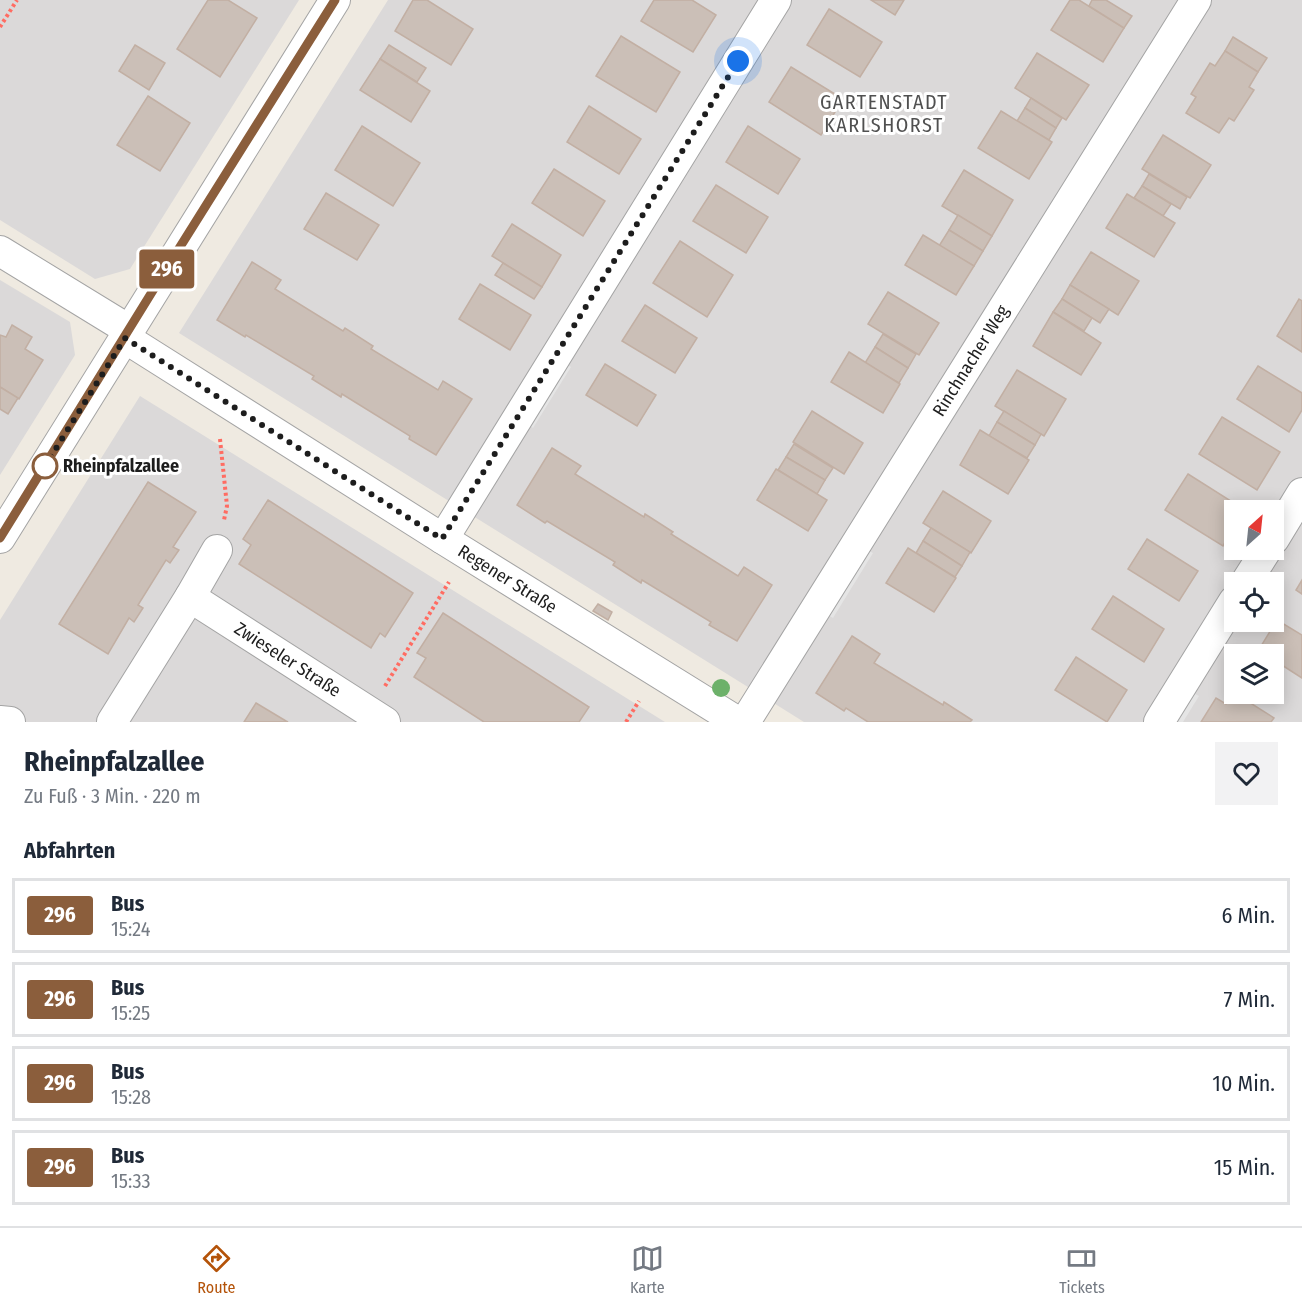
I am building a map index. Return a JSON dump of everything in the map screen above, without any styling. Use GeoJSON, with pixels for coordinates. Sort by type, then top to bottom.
{"type":"FeatureCollection","features":[{"type":"Feature","properties":{"kind":"street"},"geometry":{"type":"LineString","coordinates":[[0,538],[335,0]]}},
{"type":"Feature","properties":{"kind":"street"},"geometry":{"type":"LineString","coordinates":[[442,539],[776,0]]}},
{"type":"Feature","properties":{"kind":"street","name":"Rinchnacher Weg"},"geometry":{"type":"LineString","coordinates":[[745,722],[1196,0]]}},
{"type":"Feature","properties":{"kind":"street"},"geometry":{"type":"LineString","coordinates":[[0,251],[127,334]]}},
{"type":"Feature","properties":{"kind":"street","name":"Regener Straße"},"geometry":{"type":"LineString","coordinates":[[127,334],[442,539],[738,722]]}},
{"type":"Feature","properties":{"kind":"street"},"geometry":{"type":"LineString","coordinates":[[1284,522],[1302,493]]}},
{"type":"Feature","properties":{"kind":"street"},"geometry":{"type":"LineString","coordinates":[[112,722],[217,550]]}},
{"type":"Feature","properties":{"kind":"street","name":"Zwieseler Straße"},"geometry":{"type":"LineString","coordinates":[[190,597],[376,717]]}},
{"type":"Feature","properties":{"kind":"street"},"geometry":{"type":"LineString","coordinates":[[1159,722],[1224,617]]}},
{"type":"Feature","properties":{"kind":"street"},"geometry":{"type":"LineString","coordinates":[[0,721],[10,722]]}},
{"type":"Feature","properties":{"kind":"path"},"geometry":{"type":"LineString","coordinates":[[0,27],[17,0]]}},
{"type":"Feature","properties":{"kind":"path"},"geometry":{"type":"LineString","coordinates":[[217,550],[227,506],[220,439]]}},
{"type":"Feature","properties":{"kind":"path"},"geometry":{"type":"LineString","coordinates":[[376,717],[449,582]]}},
{"type":"Feature","properties":{"kind":"path"},"geometry":{"type":"LineString","coordinates":[[626,722],[639,701]]}},
{"type":"Feature","properties":{"kind":"shaded area"},"geometry":{"type":"Polygon","coordinates":[[[0,0],[299,0],[130,269],[95,279],[0,220],[0,0]]]}},
{"type":"Feature","properties":{"kind":"shaded area"},"geometry":{"type":"Polygon","coordinates":[[[388,0],[1302,0],[1302,722],[804,722],[179,333],[388,0]]]}},
{"type":"Feature","properties":{"kind":"shaded area"},"geometry":{"type":"Polygon","coordinates":[[[0,280],[70,322],[75,355],[0,475],[0,280]]]}},
{"type":"Feature","properties":{"kind":"shaded area"},"geometry":{"type":"Polygon","coordinates":[[[564,362],[571,367],[533,428],[526,423],[564,362]]]}},
{"type":"Feature","properties":{"kind":"shaded area"},"geometry":{"type":"Polygon","coordinates":[[[140,396],[665,722],[0,722],[0,620],[140,396]]]}},
{"type":"Feature","properties":{"kind":"shaded area"},"geometry":{"type":"Polygon","coordinates":[[[865,549],[873,553],[833,618],[825,613],[865,549]]]}},
{"type":"Feature","properties":{"kind":"shaded area"},"geometry":{"type":"Polygon","coordinates":[[[1191,692],[1199,696],[1183,722],[1170,722],[1191,692]]]}},
{"type":"Feature","properties":{"kind":"building"},"geometry":{"type":"Polygon","coordinates":[[[208,0],[228,0],[257,18],[220,77],[177,49],[208,0]]]}},
{"type":"Feature","properties":{"kind":"building"},"geometry":{"type":"Polygon","coordinates":[[[413,0],[427,0],[473,29],[451,65],[395,31],[413,0]]]}},
{"type":"Feature","properties":{"kind":"building"},"geometry":{"type":"Polygon","coordinates":[[[654,0],[692,0],[716,15],[693,52],[641,21],[654,0]]]}},
{"type":"Feature","properties":{"kind":"building"},"geometry":{"type":"Polygon","coordinates":[[[871,0],[904,0],[895,15],[871,0]]]}},
{"type":"Feature","properties":{"kind":"building"},"geometry":{"type":"Polygon","coordinates":[[[1070,0],[1079,0],[1124,28],[1103,62],[1051,30],[1070,0]]]}},
{"type":"Feature","properties":{"kind":"building"},"geometry":{"type":"Polygon","coordinates":[[[1092,0],[1106,0],[1132,16],[1124,28],[1089,6],[1092,0]]]}},
{"type":"Feature","properties":{"kind":"building"},"geometry":{"type":"Polygon","coordinates":[[[829,9],[882,42],[860,77],[807,45],[829,9]]]}},
{"type":"Feature","properties":{"kind":"building"},"geometry":{"type":"Polygon","coordinates":[[[621,36],[680,72],[656,112],[596,76],[621,36]]]}},
{"type":"Feature","properties":{"kind":"building"},"geometry":{"type":"Polygon","coordinates":[[[1233,37],[1267,58],[1258,72],[1225,51],[1233,37]]]}},
{"type":"Feature","properties":{"kind":"building"},"geometry":{"type":"Polygon","coordinates":[[[135,45],[165,63],[149,90],[119,71],[135,45]]]}},
{"type":"Feature","properties":{"kind":"building"},"geometry":{"type":"Polygon","coordinates":[[[389,45],[426,68],[417,82],[380,59],[389,45]]]}},
{"type":"Feature","properties":{"kind":"building"},"geometry":{"type":"Polygon","coordinates":[[[1225,51],[1258,72],[1249,87],[1254,90],[1234,121],[1229,118],[1219,133],[1186,113],[1196,97],[1191,94],[1210,63],[1215,66],[1225,51]]]}},
{"type":"Feature","properties":{"kind":"building"},"geometry":{"type":"Polygon","coordinates":[[[1037,53],[1089,85],[1066,120],[1015,88],[1037,53]]]}},
{"type":"Feature","properties":{"kind":"building"},"geometry":{"type":"Polygon","coordinates":[[[380,59],[430,91],[411,122],[360,90],[380,59]]]}},
{"type":"Feature","properties":{"kind":"building"},"geometry":{"type":"Polygon","coordinates":[[[791,67],[843,99],[821,135],[769,102],[791,67]]]}},
{"type":"Feature","properties":{"kind":"building"},"geometry":{"type":"Polygon","coordinates":[[[148,96],[190,123],[160,171],[117,145],[148,96]]]}},
{"type":"Feature","properties":{"kind":"building"},"geometry":{"type":"Polygon","coordinates":[[[1031,98],[1062,118],[1056,128],[1025,108],[1031,98]]]}},
{"type":"Feature","properties":{"kind":"building"},"geometry":{"type":"Polygon","coordinates":[[[589,106],[641,139],[619,174],[567,142],[589,106]]]}},
{"type":"Feature","properties":{"kind":"building"},"geometry":{"type":"Polygon","coordinates":[[[1025,108],[1056,128],[1049,140],[1017,121],[1025,108]]]}},
{"type":"Feature","properties":{"kind":"building"},"geometry":{"type":"Polygon","coordinates":[[[1001,111],[1052,142],[1029,179],[978,148],[1001,111]]]}},
{"type":"Feature","properties":{"kind":"building"},"geometry":{"type":"Polygon","coordinates":[[[362,126],[420,163],[393,206],[335,170],[362,126]]]}},
{"type":"Feature","properties":{"kind":"building"},"geometry":{"type":"Polygon","coordinates":[[[748,126],[800,159],[778,194],[726,162],[748,126]]]}},
{"type":"Feature","properties":{"kind":"building"},"geometry":{"type":"Polygon","coordinates":[[[1163,135],[1211,165],[1190,198],[1142,169],[1163,135]]]}},
{"type":"Feature","properties":{"kind":"building"},"geometry":{"type":"Polygon","coordinates":[[[554,169],[605,201],[583,236],[532,203],[554,169]]]}},
{"type":"Feature","properties":{"kind":"building"},"geometry":{"type":"Polygon","coordinates":[[[964,170],[1013,200],[992,236],[942,206],[964,170]]]}},
{"type":"Feature","properties":{"kind":"building"},"geometry":{"type":"Polygon","coordinates":[[[1149,174],[1187,197],[1180,209],[1142,186],[1149,174]]]}},
{"type":"Feature","properties":{"kind":"building"},"geometry":{"type":"Polygon","coordinates":[[[716,185],[768,217],[746,253],[693,221],[716,185]]]}},
{"type":"Feature","properties":{"kind":"building"},"geometry":{"type":"Polygon","coordinates":[[[1142,186],[1171,204],[1163,216],[1134,198],[1142,186]]]}},
{"type":"Feature","properties":{"kind":"building"},"geometry":{"type":"Polygon","coordinates":[[[326,193],[379,225],[357,260],[304,229],[326,193]]]}},
{"type":"Feature","properties":{"kind":"building"},"geometry":{"type":"Polygon","coordinates":[[[1127,194],[1175,223],[1154,257],[1106,228],[1127,194]]]}},
{"type":"Feature","properties":{"kind":"building"},"geometry":{"type":"Polygon","coordinates":[[[958,215],[992,236],[983,251],[949,230],[958,215]]]}},
{"type":"Feature","properties":{"kind":"building"},"geometry":{"type":"Polygon","coordinates":[[[512,224],[561,255],[542,287],[492,256],[512,224]]]}},
{"type":"Feature","properties":{"kind":"building"},"geometry":{"type":"Polygon","coordinates":[[[949,230],[983,251],[974,266],[939,246],[949,230]]]}},
{"type":"Feature","properties":{"kind":"building"},"geometry":{"type":"Polygon","coordinates":[[[923,235],[974,266],[956,295],[905,265],[923,235]]]}},
{"type":"Feature","properties":{"kind":"building"},"geometry":{"type":"Polygon","coordinates":[[[680,241],[733,275],[707,317],[653,283],[680,241]]]}},
{"type":"Feature","properties":{"kind":"building"},"geometry":{"type":"Polygon","coordinates":[[[1091,252],[1139,281],[1118,315],[1070,285],[1091,252]]]}},
{"type":"Feature","properties":{"kind":"building"},"geometry":{"type":"Polygon","coordinates":[[[252,262],[281,280],[275,289],[343,331],[345,328],[373,346],[371,349],[438,390],[443,381],[472,399],[436,455],[342,394],[341,397],[312,379],[314,376],[217,320],[252,262]]]}},
{"type":"Feature","properties":{"kind":"building"},"geometry":{"type":"Polygon","coordinates":[[[503,263],[542,287],[534,299],[495,275],[503,263]]]}},
{"type":"Feature","properties":{"kind":"building"},"geometry":{"type":"Polygon","coordinates":[[[480,284],[531,315],[510,350],[459,319],[480,284]]]}},
{"type":"Feature","properties":{"kind":"building"},"geometry":{"type":"Polygon","coordinates":[[[1070,285],[1109,309],[1100,323],[1062,299],[1070,285]]]}},
{"type":"Feature","properties":{"kind":"building"},"geometry":{"type":"Polygon","coordinates":[[[888,292],[939,323],[919,355],[868,324],[888,292]]]}},
{"type":"Feature","properties":{"kind":"building"},"geometry":{"type":"Polygon","coordinates":[[[1062,299],[1092,318],[1084,331],[1053,312],[1062,299]]]}},
{"type":"Feature","properties":{"kind":"building"},"geometry":{"type":"Polygon","coordinates":[[[1299,299],[1302,301],[1302,352],[1277,336],[1299,299]]]}},
{"type":"Feature","properties":{"kind":"building"},"geometry":{"type":"Polygon","coordinates":[[[645,305],[697,338],[675,373],[622,341],[645,305]]]}},
{"type":"Feature","properties":{"kind":"building"},"geometry":{"type":"Polygon","coordinates":[[[1053,312],[1101,343],[1081,375],[1033,346],[1053,312]]]}},
{"type":"Feature","properties":{"kind":"building"},"geometry":{"type":"Polygon","coordinates":[[[12,325],[32,337],[25,349],[43,360],[19,399],[0,387],[0,335],[6,337],[12,325]]]}},
{"type":"Feature","properties":{"kind":"building"},"geometry":{"type":"Polygon","coordinates":[[[883,334],[916,354],[908,368],[875,347],[883,334]]]}},
{"type":"Feature","properties":{"kind":"building"},"geometry":{"type":"Polygon","coordinates":[[[875,347],[908,368],[899,383],[865,363],[875,347]]]}},
{"type":"Feature","properties":{"kind":"building"},"geometry":{"type":"Polygon","coordinates":[[[849,352],[900,384],[883,413],[831,382],[849,352]]]}},
{"type":"Feature","properties":{"kind":"building"},"geometry":{"type":"Polygon","coordinates":[[[605,364],[656,395],[637,426],[586,395],[605,364]]]}},
{"type":"Feature","properties":{"kind":"building"},"geometry":{"type":"Polygon","coordinates":[[[1258,366],[1302,393],[1302,410],[1289,432],[1237,399],[1258,366]]]}},
{"type":"Feature","properties":{"kind":"building"},"geometry":{"type":"Polygon","coordinates":[[[1017,370],[1066,399],[1044,436],[995,406],[1017,370]]]}},
{"type":"Feature","properties":{"kind":"building"},"geometry":{"type":"Polygon","coordinates":[[[0,387],[18,398],[8,414],[0,409],[0,387]]]}},
{"type":"Feature","properties":{"kind":"building"},"geometry":{"type":"Polygon","coordinates":[[[812,411],[863,443],[844,474],[793,442],[812,411]]]}},
{"type":"Feature","properties":{"kind":"building"},"geometry":{"type":"Polygon","coordinates":[[[1004,411],[1041,434],[1035,445],[997,422],[1004,411]]]}},
{"type":"Feature","properties":{"kind":"building"},"geometry":{"type":"Polygon","coordinates":[[[1222,417],[1280,452],[1257,490],[1199,454],[1222,417]]]}},
{"type":"Feature","properties":{"kind":"building"},"geometry":{"type":"Polygon","coordinates":[[[997,422],[1035,445],[1027,458],[989,436],[997,422]]]}},
{"type":"Feature","properties":{"kind":"building"},"geometry":{"type":"Polygon","coordinates":[[[980,430],[1029,460],[1008,494],[960,465],[980,430]]]}},
{"type":"Feature","properties":{"kind":"building"},"geometry":{"type":"Polygon","coordinates":[[[794,444],[833,468],[825,480],[786,457],[794,444]]]}},
{"type":"Feature","properties":{"kind":"building"},"geometry":{"type":"Polygon","coordinates":[[[552,448],[581,466],[575,474],[644,517],[645,514],[673,532],[671,534],[738,576],[744,567],[772,585],[737,641],[709,625],[711,622],[613,565],[615,562],[517,505],[552,448]]]}},
{"type":"Feature","properties":{"kind":"building"},"geometry":{"type":"Polygon","coordinates":[[[786,457],[825,480],[817,494],[778,470],[786,457]]]}},
{"type":"Feature","properties":{"kind":"building"},"geometry":{"type":"Polygon","coordinates":[[[776,469],[827,500],[808,531],[757,500],[776,469]]]}},
{"type":"Feature","properties":{"kind":"building"},"geometry":{"type":"Polygon","coordinates":[[[1188,474],[1229,500],[1224,500],[1223,546],[1165,510],[1188,474]]]}},
{"type":"Feature","properties":{"kind":"building"},"geometry":{"type":"Polygon","coordinates":[[[148,482],[196,512],[173,547],[179,550],[170,563],[166,560],[138,605],[143,608],[134,622],[129,618],[108,654],[59,624],[148,482]]]}},
{"type":"Feature","properties":{"kind":"building"},"geometry":{"type":"Polygon","coordinates":[[[943,491],[991,521],[971,553],[923,523],[943,491]]]}},
{"type":"Feature","properties":{"kind":"building"},"geometry":{"type":"Polygon","coordinates":[[[268,500],[413,593],[385,637],[380,633],[371,648],[239,564],[251,545],[243,539],[268,500]]]}},
{"type":"Feature","properties":{"kind":"building"},"geometry":{"type":"Polygon","coordinates":[[[931,528],[970,552],[962,566],[923,541],[931,528]]]}},
{"type":"Feature","properties":{"kind":"building"},"geometry":{"type":"Polygon","coordinates":[[[1147,539],[1198,571],[1179,601],[1128,569],[1147,539]]]}},
{"type":"Feature","properties":{"kind":"building"},"geometry":{"type":"Polygon","coordinates":[[[923,541],[962,566],[955,577],[916,553],[923,541]]]}},
{"type":"Feature","properties":{"kind":"building"},"geometry":{"type":"Polygon","coordinates":[[[908,548],[956,578],[934,612],[886,583],[908,548]]]}},
{"type":"Feature","properties":{"kind":"building"},"geometry":{"type":"Polygon","coordinates":[[[1302,580],[1302,594],[1296,590],[1302,580]]]}},
{"type":"Feature","properties":{"kind":"building"},"geometry":{"type":"Polygon","coordinates":[[[1113,596],[1164,629],[1144,662],[1092,629],[1113,596]]]}},
{"type":"Feature","properties":{"kind":"building"},"geometry":{"type":"Polygon","coordinates":[[[598,604],[612,612],[608,620],[593,611],[598,604]]]}},
{"type":"Feature","properties":{"kind":"building"},"geometry":{"type":"Polygon","coordinates":[[[443,613],[589,707],[579,722],[484,722],[414,677],[426,658],[417,653],[443,613]]]}},
{"type":"Feature","properties":{"kind":"building"},"geometry":{"type":"Polygon","coordinates":[[[1284,624],[1302,635],[1302,678],[1284,666],[1284,644],[1262,644],[1270,632],[1284,632],[1284,624]]]}},
{"type":"Feature","properties":{"kind":"building"},"geometry":{"type":"Polygon","coordinates":[[[852,636],[880,654],[874,663],[972,720],[970,722],[868,722],[846,708],[844,711],[816,693],[852,636]]]}},
{"type":"Feature","properties":{"kind":"building"},"geometry":{"type":"Polygon","coordinates":[[[1076,657],[1127,690],[1107,722],[1055,690],[1076,657]]]}},
{"type":"Feature","properties":{"kind":"building"},"geometry":{"type":"Polygon","coordinates":[[[1216,698],[1224,704],[1252,704],[1274,718],[1271,722],[1201,722],[1216,698]]]}},
{"type":"Feature","properties":{"kind":"building"},"geometry":{"type":"Polygon","coordinates":[[[256,703],[286,721],[288,722],[244,722],[256,703]]]}},
{"type":"Feature","properties":{"kind":"bus line","name":"296"},"geometry":{"type":"LineString","coordinates":[[0,538],[335,0]]}},
{"type":"Feature","properties":{"kind":"place","name":"Rheinpfalzallee"},"geometry":{"type":"Point","coordinates":[45,466]}},
{"type":"Feature","properties":{"kind":"district","name":"GARTENSTADT KARLSHORST"},"geometry":{"type":"Point","coordinates":[884,114]}},
{"type":"Feature","properties":{"kind":"route"},"geometry":{"type":"LineString","coordinates":[[45,466],[125,338],[442,539],[738,61]]}}]}
